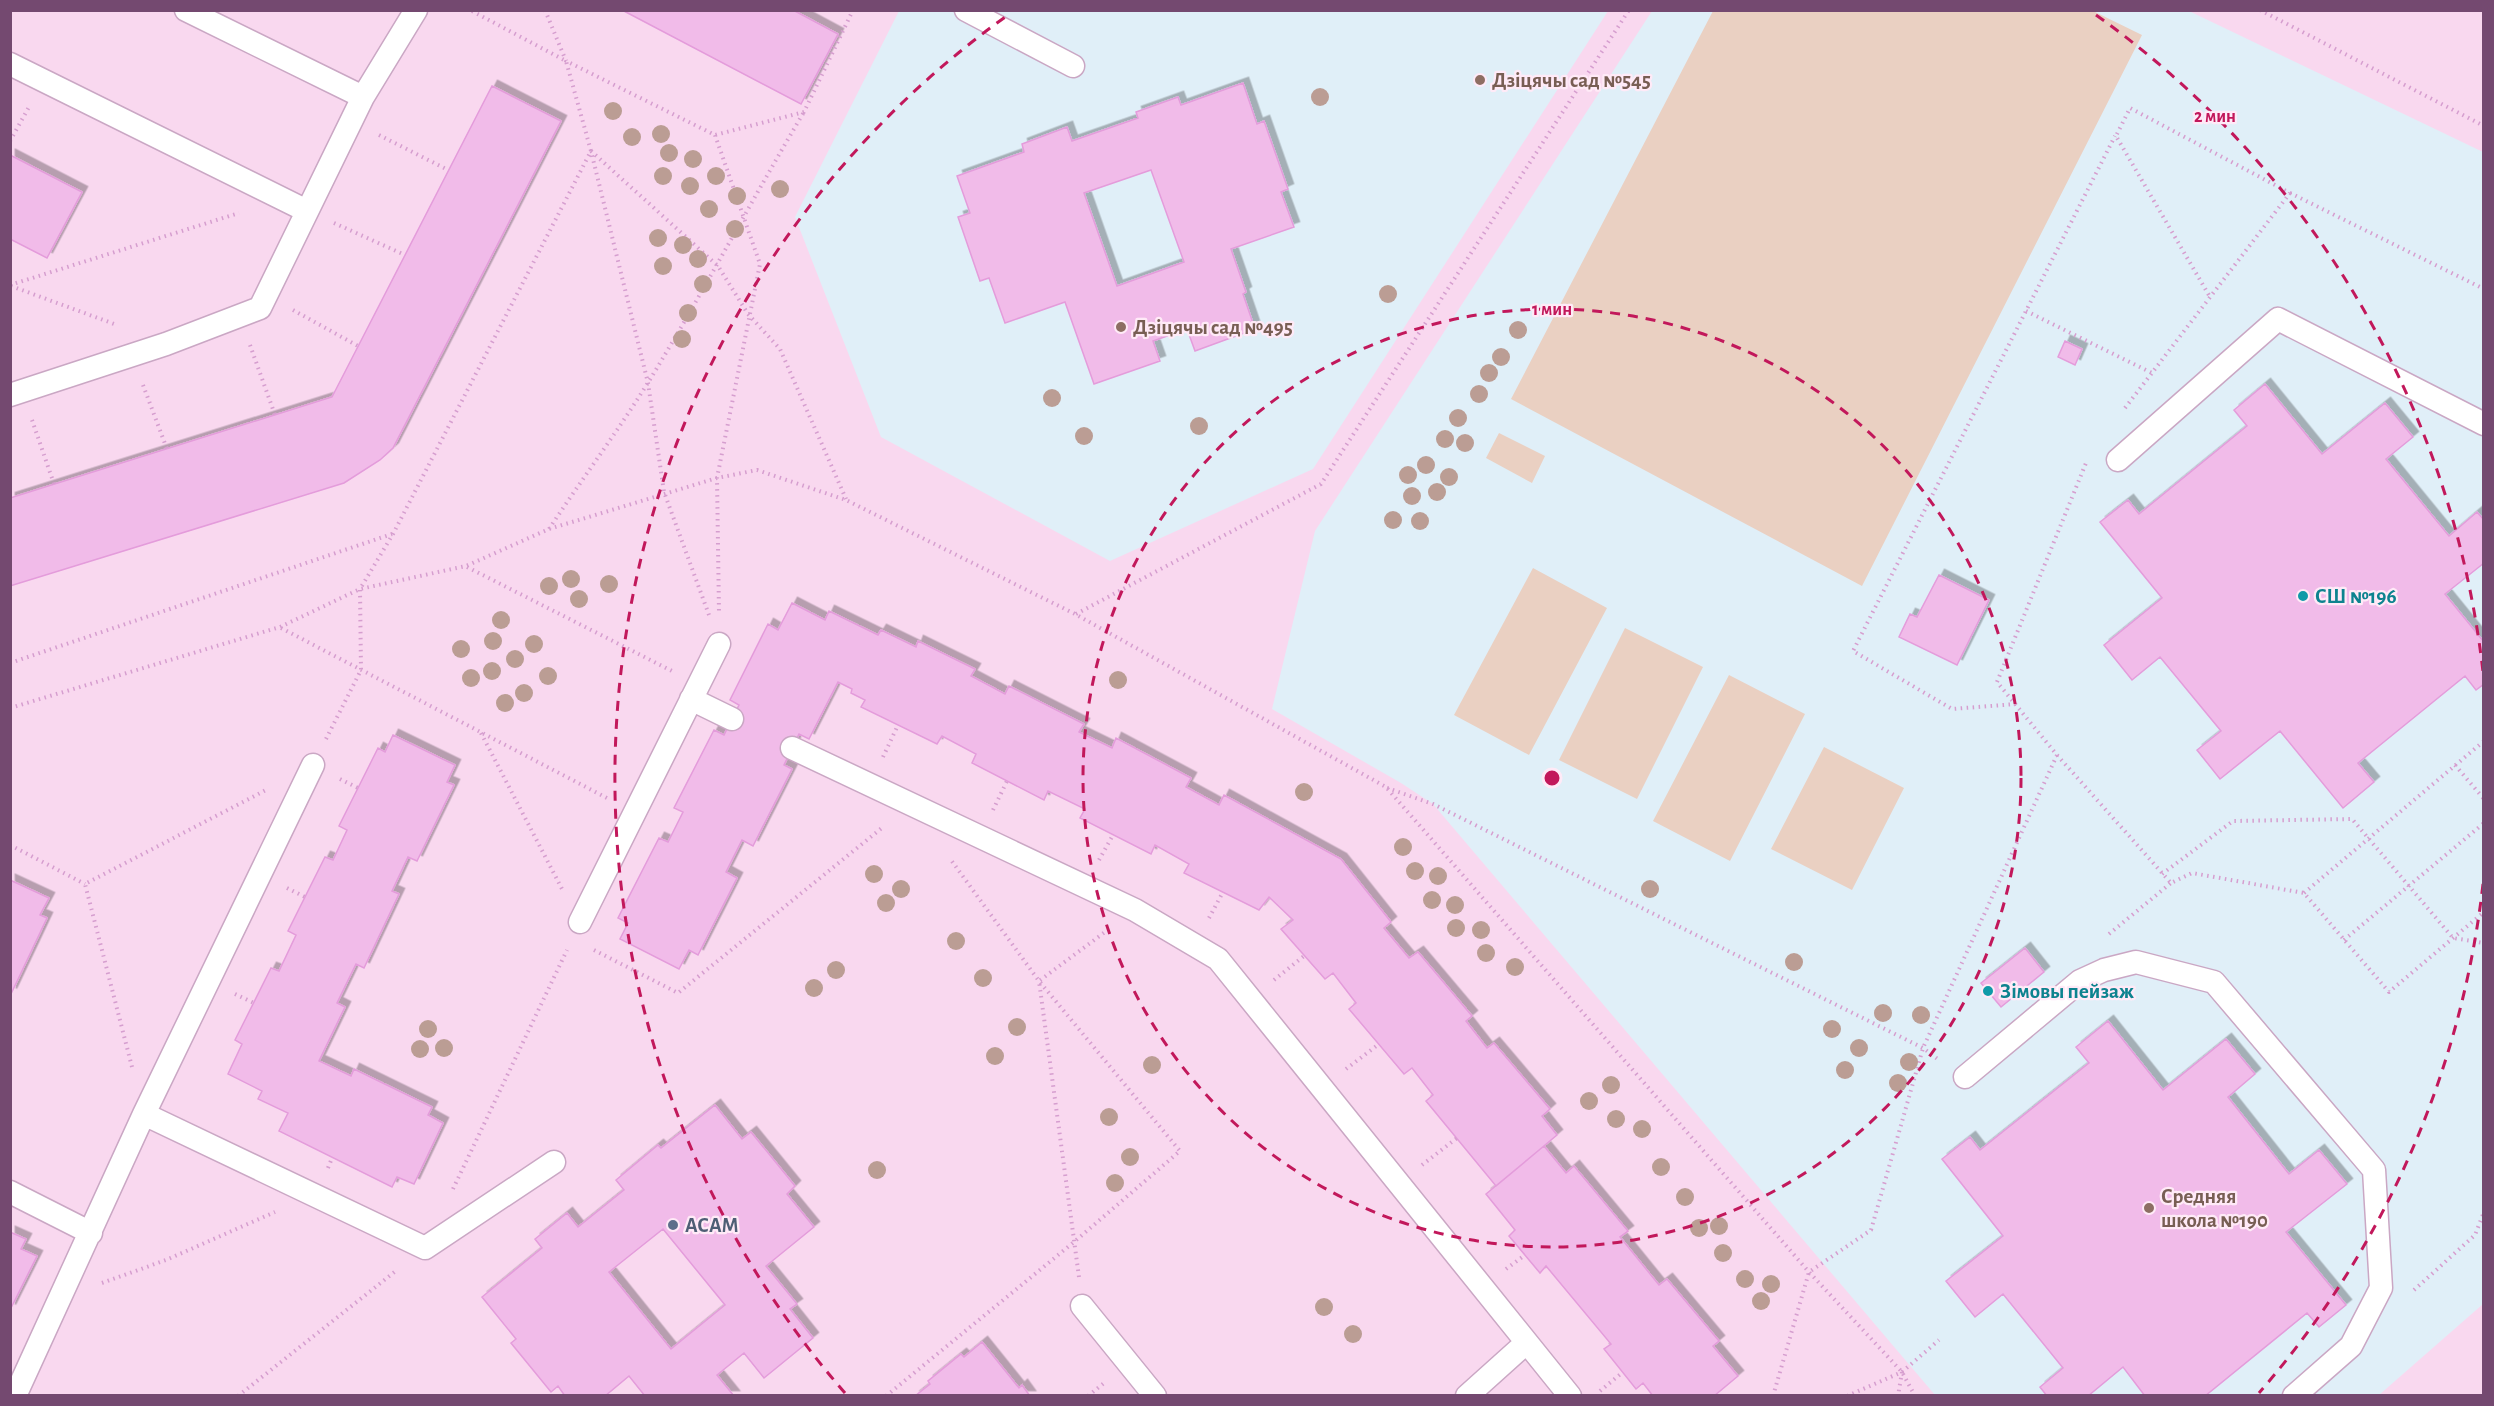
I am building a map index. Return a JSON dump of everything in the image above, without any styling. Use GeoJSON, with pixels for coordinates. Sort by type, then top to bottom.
{"type":"FeatureCollection","features":[{"type":"Feature","properties":{"kind":"lane"},"geometry":{"type":"LineString","coordinates":[[186,10],[363,96]]}},
{"type":"Feature","properties":{"kind":"lane"},"geometry":{"type":"LineString","coordinates":[[17,393],[166,344],[260,308],[363,96],[416,10]]}},
{"type":"Feature","properties":{"kind":"lane"},"geometry":{"type":"LineString","coordinates":[[966,10],[1073,66]]}},
{"type":"Feature","properties":{"kind":"lane"},"geometry":{"type":"LineString","coordinates":[[10,64],[307,211]]}},
{"type":"Feature","properties":{"kind":"lane"},"geometry":{"type":"LineString","coordinates":[[2118,460],[2278,320],[2484,424]]}},
{"type":"Feature","properties":{"kind":"lane"},"geometry":{"type":"LineString","coordinates":[[576,931],[719,644]]}},
{"type":"Feature","properties":{"kind":"lane"},"geometry":{"type":"LineString","coordinates":[[695,692],[732,719]]}},
{"type":"Feature","properties":{"kind":"lane"},"geometry":{"type":"LineString","coordinates":[[792,748],[1135,910],[1218,959],[1570,1395]]}},
{"type":"Feature","properties":{"kind":"lane"},"geometry":{"type":"LineString","coordinates":[[15,1395],[62,1298],[144,1114],[313,765]]}},
{"type":"Feature","properties":{"kind":"lane"},"geometry":{"type":"LineString","coordinates":[[1956,1072],[2080,981],[2104,970],[2136,962],[2214,982],[2373,1170],[2381,1288],[2351,1346],[2294,1395]]}},
{"type":"Feature","properties":{"kind":"lane"},"geometry":{"type":"LineString","coordinates":[[144,1114],[425,1248],[554,1162]]}},
{"type":"Feature","properties":{"kind":"lane"},"geometry":{"type":"LineString","coordinates":[[10,1192],[91,1233]]}},
{"type":"Feature","properties":{"kind":"lane"},"geometry":{"type":"LineString","coordinates":[[1082,1306],[1155,1395]]}},
{"type":"Feature","properties":{"kind":"lane"},"geometry":{"type":"LineString","coordinates":[[1467,1395],[1526,1342]]}},
{"type":"Feature","properties":{"kind":"path"},"geometry":{"type":"LineString","coordinates":[[470,10],[715,135],[804,112]]}},
{"type":"Feature","properties":{"kind":"path"},"geometry":{"type":"LineString","coordinates":[[545,10],[566,61],[591,151],[648,383],[664,492],[719,644]]}},
{"type":"Feature","properties":{"kind":"path"},"geometry":{"type":"LineString","coordinates":[[549,529],[648,383],[718,266],[743,214],[804,112],[853,10]]}},
{"type":"Feature","properties":{"kind":"path"},"geometry":{"type":"LineString","coordinates":[[1076,614],[1321,484],[1629,10]]}},
{"type":"Feature","properties":{"kind":"path"},"geometry":{"type":"LineString","coordinates":[[2260,10],[2482,124]]}},
{"type":"Feature","properties":{"kind":"path"},"geometry":{"type":"LineString","coordinates":[[2016,704],[1952,709],[1853,651],[2130,108],[2290,193],[2484,289]]}},
{"type":"Feature","properties":{"kind":"path"},"geometry":{"type":"LineString","coordinates":[[351,121],[448,170]]}},
{"type":"Feature","properties":{"kind":"path"},"geometry":{"type":"LineString","coordinates":[[715,135],[760,264],[748,314],[717,478],[719,644]]}},
{"type":"Feature","properties":{"kind":"path"},"geometry":{"type":"LineString","coordinates":[[2116,136],[2210,297]]}},
{"type":"Feature","properties":{"kind":"path"},"geometry":{"type":"LineString","coordinates":[[591,151],[718,266],[748,314],[780,349],[846,500]]}},
{"type":"Feature","properties":{"kind":"path"},"geometry":{"type":"LineString","coordinates":[[86,884],[313,765],[361,670],[360,589],[393,534],[591,151]]}},
{"type":"Feature","properties":{"kind":"path"},"geometry":{"type":"LineString","coordinates":[[2124,410],[2290,193]]}},
{"type":"Feature","properties":{"kind":"path"},"geometry":{"type":"LineString","coordinates":[[10,285],[281,200]]}},
{"type":"Feature","properties":{"kind":"path"},"geometry":{"type":"LineString","coordinates":[[307,211],[405,255]]}},
{"type":"Feature","properties":{"kind":"path"},"geometry":{"type":"LineString","coordinates":[[10,285],[166,344]]}},
{"type":"Feature","properties":{"kind":"path"},"geometry":{"type":"LineString","coordinates":[[266,296],[358,346]]}},
{"type":"Feature","properties":{"kind":"path"},"geometry":{"type":"LineString","coordinates":[[2026,311],[2152,373]]}},
{"type":"Feature","properties":{"kind":"path"},"geometry":{"type":"LineString","coordinates":[[240,316],[275,415]]}},
{"type":"Feature","properties":{"kind":"path"},"geometry":{"type":"LineString","coordinates":[[132,355],[167,449]]}},
{"type":"Feature","properties":{"kind":"path"},"geometry":{"type":"LineString","coordinates":[[17,393],[54,484]]}},
{"type":"Feature","properties":{"kind":"path"},"geometry":{"type":"LineString","coordinates":[[2089,456],[1997,682],[2057,755],[2171,883]]}},
{"type":"Feature","properties":{"kind":"path"},"geometry":{"type":"LineString","coordinates":[[10,708],[280,627],[360,589],[466,566],[549,529],[664,492],[757,470],[846,500],[1076,614],[1386,787],[1432,804],[1923,1048],[1956,1072]]}},
{"type":"Feature","properties":{"kind":"path"},"geometry":{"type":"LineString","coordinates":[[10,663],[393,534]]}},
{"type":"Feature","properties":{"kind":"path"},"geometry":{"type":"LineString","coordinates":[[466,566],[695,692]]}},
{"type":"Feature","properties":{"kind":"path"},"geometry":{"type":"LineString","coordinates":[[280,627],[635,812]]}},
{"type":"Feature","properties":{"kind":"path"},"geometry":{"type":"LineString","coordinates":[[481,732],[576,931],[678,993],[910,805]]}},
{"type":"Feature","properties":{"kind":"path"},"geometry":{"type":"LineString","coordinates":[[2304,893],[2484,741]]}},
{"type":"Feature","properties":{"kind":"path"},"geometry":{"type":"LineString","coordinates":[[1773,1395],[1809,1272],[1871,1230],[1923,1048],[2057,755]]}},
{"type":"Feature","properties":{"kind":"path"},"geometry":{"type":"LineString","coordinates":[[2455,765],[2484,799]]}},
{"type":"Feature","properties":{"kind":"path"},"geometry":{"type":"LineString","coordinates":[[1386,787],[1809,1272],[1902,1372],[1915,1395]]}},
{"type":"Feature","properties":{"kind":"path"},"geometry":{"type":"LineString","coordinates":[[2162,874],[2233,820],[2352,819],[2453,938],[2484,944]]}},
{"type":"Feature","properties":{"kind":"path"},"geometry":{"type":"LineString","coordinates":[[2344,940],[2484,823]]}},
{"type":"Feature","properties":{"kind":"path"},"geometry":{"type":"LineString","coordinates":[[10,845],[86,884],[144,1114]]}},
{"type":"Feature","properties":{"kind":"path"},"geometry":{"type":"LineString","coordinates":[[886,1395],[1074,1242],[1179,1151],[1039,981],[944,851]]}},
{"type":"Feature","properties":{"kind":"path"},"geometry":{"type":"LineString","coordinates":[[2108,935],[2171,883],[2192,873],[2304,893],[2389,992],[2484,912]]}},
{"type":"Feature","properties":{"kind":"path"},"geometry":{"type":"LineString","coordinates":[[1039,981],[1135,910]]}},
{"type":"Feature","properties":{"kind":"path"},"geometry":{"type":"LineString","coordinates":[[450,1195],[576,931]]}},
{"type":"Feature","properties":{"kind":"path"},"geometry":{"type":"LineString","coordinates":[[1039,981],[1082,1306]]}},
{"type":"Feature","properties":{"kind":"path"},"geometry":{"type":"LineString","coordinates":[[1322,1089],[1379,1044]]}},
{"type":"Feature","properties":{"kind":"path"},"geometry":{"type":"LineString","coordinates":[[1398,1184],[1457,1138]]}},
{"type":"Feature","properties":{"kind":"path"},"geometry":{"type":"LineString","coordinates":[[62,1298],[166,1260],[315,1195]]}},
{"type":"Feature","properties":{"kind":"path"},"geometry":{"type":"LineString","coordinates":[[2413,1291],[2475,1235],[2484,1212]]}},
{"type":"Feature","properties":{"kind":"path"},"geometry":{"type":"LineString","coordinates":[[238,1395],[425,1248]]}},
{"type":"Feature","properties":{"kind":"path"},"geometry":{"type":"LineString","coordinates":[[1847,1395],[1902,1372],[1939,1340]]}},
{"type":"Feature","properties":{"kind":"path"},"geometry":{"type":"LineString","coordinates":[[1595,1395],[1623,1372]]}},
{"type":"Feature","properties":{"kind":"path"},"geometry":{"type":"LineString","coordinates":[[1899,1395],[1902,1372]]}},
{"type":"Feature","properties":{"kind":"shaded area"},"geometry":{"type":"Polygon","coordinates":[[[11,11],[2483,11],[2483,1395],[11,1395],[11,11]]]}},
{"type":"Feature","properties":{"kind":"shaded area","name":"Дзіцячы сад №495"},"geometry":{"type":"Polygon","coordinates":[[[899,11],[1608,11],[1313,469],[1110,561],[881,437],[795,217],[899,11]]]}},
{"type":"Feature","properties":{"kind":"shaded area"},"geometry":{"type":"Polygon","coordinates":[[[1652,11],[2189,11],[2483,152],[2483,1304],[2379,1395],[1935,1395],[1433,804],[1401,783],[1272,709],[1315,531],[1652,11]]]}},
{"type":"Feature","properties":{"kind":"shaded area"},"geometry":{"type":"Polygon","coordinates":[[[1713,11],[2093,11],[2142,35],[1862,586],[1511,399],[1713,11]]]}},
{"type":"Feature","properties":{"kind":"shaded area"},"geometry":{"type":"Polygon","coordinates":[[[1499,433],[1545,456],[1532,483],[1486,458],[1499,433]]]}},
{"type":"Feature","properties":{"kind":"shaded area"},"geometry":{"type":"Polygon","coordinates":[[[1533,568],[1607,608],[1529,755],[1454,715],[1533,568]]]}},
{"type":"Feature","properties":{"kind":"shaded area"},"geometry":{"type":"Polygon","coordinates":[[[1625,628],[1703,667],[1637,799],[1559,760],[1625,628]]]}},
{"type":"Feature","properties":{"kind":"shaded area"},"geometry":{"type":"Polygon","coordinates":[[[1729,675],[1805,714],[1730,861],[1653,821],[1729,675]]]}},
{"type":"Feature","properties":{"kind":"shaded area"},"geometry":{"type":"Polygon","coordinates":[[[1824,747],[1904,788],[1852,890],[1771,849],[1824,747]]]}},
{"type":"Feature","properties":{"kind":"building"},"geometry":{"type":"Polygon","coordinates":[[[622,10],[793,10],[838,34],[801,104],[622,10]]]}},
{"type":"Feature","properties":{"kind":"building"},"geometry":{"type":"Polygon","coordinates":[[[1243,83],[1257,124],[1264,121],[1288,189],[1281,192],[1294,227],[1231,249],[1246,292],[1243,294],[1255,329],[1195,351],[1187,329],[1153,341],[1160,361],[1094,384],[1065,302],[1005,323],[989,278],[980,281],[958,217],[970,213],[957,176],[1024,152],[1022,144],[1067,127],[1072,141],[1138,118],[1136,112],[1178,97],[1181,105],[1243,83]],[[1151,170],[1084,193],[1117,286],[1184,262],[1151,170]]]}},
{"type":"Feature","properties":{"kind":"building"},"geometry":{"type":"Polygon","coordinates":[[[492,86],[561,121],[393,448],[380,460],[344,483],[10,586],[10,498],[332,397],[492,86]]]}},
{"type":"Feature","properties":{"kind":"building"},"geometry":{"type":"Polygon","coordinates":[[[10,155],[82,192],[47,258],[10,239],[10,155]]]}},
{"type":"Feature","properties":{"kind":"building"},"geometry":{"type":"Polygon","coordinates":[[[2065,341],[2082,349],[2075,365],[2058,357],[2065,341]]]}},
{"type":"Feature","properties":{"kind":"building","name":"СШ №196"},"geometry":{"type":"Polygon","coordinates":[[[2265,384],[2322,454],[2385,403],[2413,437],[2386,459],[2449,536],[2477,512],[2484,520],[2484,563],[2445,594],[2484,642],[2484,684],[2476,690],[2465,676],[2358,763],[2374,782],[2343,808],[2280,731],[2220,779],[2197,750],[2221,731],[2160,657],[2132,680],[2104,645],[2162,598],[2100,522],[2128,500],[2139,514],[2247,426],[2234,410],[2265,384]]]}},
{"type":"Feature","properties":{"kind":"building"},"geometry":{"type":"Polygon","coordinates":[[[1939,575],[1989,600],[1957,665],[1899,637],[1910,614],[1917,617],[1939,575]]]}},
{"type":"Feature","properties":{"kind":"building"},"geometry":{"type":"Polygon","coordinates":[[[792,603],[825,620],[829,611],[878,635],[881,630],[916,647],[918,641],[975,669],[971,676],[1005,694],[1009,686],[1084,724],[1079,732],[1112,748],[1116,738],[1191,778],[1186,787],[1219,805],[1224,795],[1341,859],[1391,922],[1384,928],[1409,958],[1418,952],[1472,1016],[1466,1021],[1487,1048],[1494,1043],[1550,1109],[1542,1116],[1557,1135],[1496,1186],[1426,1101],[1433,1095],[1412,1068],[1404,1074],[1349,1009],[1356,1003],[1333,973],[1325,979],[1281,929],[1293,920],[1269,897],[1259,910],[1184,873],[1189,864],[1155,845],[1151,854],[1080,818],[1085,809],[1048,791],[1044,800],[972,763],[976,754],[942,736],[937,744],[861,707],[865,700],[851,693],[852,689],[838,682],[809,739],[799,734],[784,765],[792,769],[753,846],[742,840],[726,872],[737,878],[698,955],[689,950],[679,969],[620,939],[628,923],[618,918],[659,838],[668,842],[683,812],[674,808],[714,730],[724,735],[739,705],[730,700],[768,624],[778,630],[792,603]]]}},
{"type":"Feature","properties":{"kind":"building"},"geometry":{"type":"Polygon","coordinates":[[[393,735],[455,765],[447,782],[454,785],[417,861],[408,857],[392,891],[399,894],[364,968],[356,964],[337,1003],[345,1007],[319,1061],[351,1076],[354,1069],[432,1107],[428,1115],[443,1123],[414,1184],[397,1177],[392,1187],[279,1131],[288,1113],[258,1099],[262,1091],[228,1074],[242,1044],[235,1040],[271,968],[279,971],[296,935],[288,931],[325,857],[333,860],[347,830],[339,826],[378,748],[385,752],[393,735]]]}},
{"type":"Feature","properties":{"kind":"building"},"geometry":{"type":"Polygon","coordinates":[[[10,880],[49,898],[40,915],[47,918],[11,994],[10,880]]]}},
{"type":"Feature","properties":{"kind":"building"},"geometry":{"type":"Polygon","coordinates":[[[2025,948],[2044,972],[2001,1007],[1981,983],[2025,948]]]}},
{"type":"Feature","properties":{"kind":"building","name":"Средняя школа №190"},"geometry":{"type":"Polygon","coordinates":[[[2108,1021],[2163,1090],[2226,1039],[2255,1074],[2228,1097],[2289,1174],[2319,1150],[2347,1184],[2286,1232],[2346,1305],[2319,1327],[2307,1313],[2205,1396],[2145,1396],[2123,1367],[2088,1396],[2047,1396],[2040,1387],[2063,1368],[2003,1294],[1975,1317],[1946,1281],[2003,1236],[1942,1159],[1970,1137],[1980,1150],[2089,1063],[2076,1047],[2108,1021]]]}},
{"type":"Feature","properties":{"kind":"building"},"geometry":{"type":"Polygon","coordinates":[[[715,1105],[742,1139],[751,1132],[795,1186],[787,1194],[814,1227],[766,1266],[797,1304],[790,1309],[813,1338],[764,1378],[744,1353],[717,1375],[734,1396],[645,1396],[629,1376],[605,1396],[565,1396],[558,1386],[551,1392],[511,1343],[516,1339],[482,1297],[542,1248],[535,1239],[567,1213],[578,1227],[624,1190],[616,1180],[658,1145],[661,1148],[715,1105]],[[663,1229],[609,1272],[671,1349],[725,1305],[663,1229]]]}},
{"type":"Feature","properties":{"kind":"building"},"geometry":{"type":"Polygon","coordinates":[[[1544,1146],[1566,1173],[1574,1166],[1628,1231],[1620,1237],[1659,1285],[1667,1279],[1719,1341],[1713,1346],[1738,1376],[1714,1396],[1653,1396],[1643,1383],[1636,1389],[1604,1349],[1611,1344],[1546,1266],[1540,1273],[1509,1236],[1515,1230],[1486,1194],[1544,1146]]]}},
{"type":"Feature","properties":{"kind":"building"},"geometry":{"type":"Polygon","coordinates":[[[10,1232],[26,1239],[21,1249],[37,1256],[10,1310],[10,1232]]]}},
{"type":"Feature","properties":{"kind":"building"},"geometry":{"type":"Polygon","coordinates":[[[982,1342],[1019,1388],[1022,1385],[1030,1396],[915,1396],[930,1384],[928,1381],[961,1354],[964,1357],[982,1342]]]}},
{"type":"Feature","properties":{"kind":"place","name":"Дзіцячы сад №545"},"geometry":{"type":"Point","coordinates":[1480,80]}},
{"type":"Feature","properties":{"kind":"place","name":"Дзіцячы сад №495"},"geometry":{"type":"Point","coordinates":[1121,327]}},
{"type":"Feature","properties":{"kind":"place","name":"СШ №196"},"geometry":{"type":"Point","coordinates":[2303,596]}},
{"type":"Feature","properties":{"kind":"place","name":"Зімовы пейзаж"},"geometry":{"type":"Point","coordinates":[1988,991]}},
{"type":"Feature","properties":{"kind":"place","name":"Средняя школа №190"},"geometry":{"type":"Point","coordinates":[2149,1208]}},
{"type":"Feature","properties":{"kind":"place","name":"АСАМ"},"geometry":{"type":"Point","coordinates":[673,1225]}}]}
